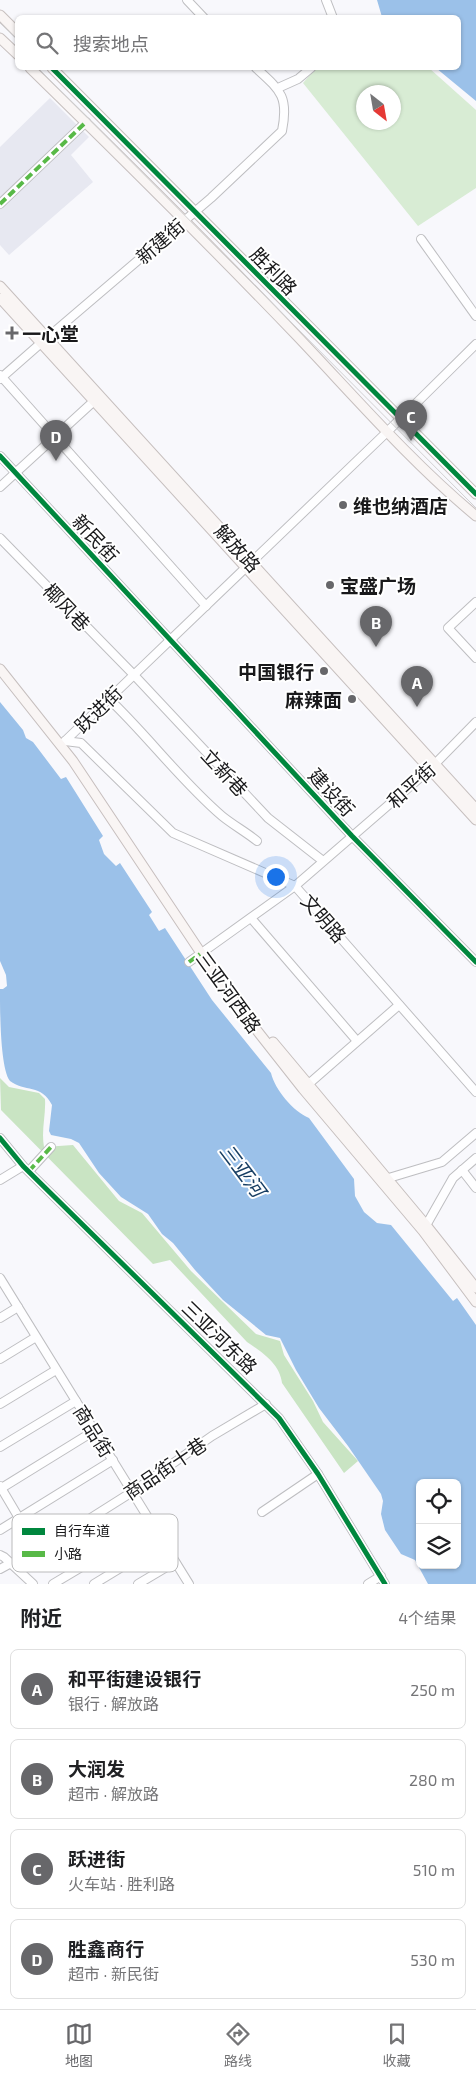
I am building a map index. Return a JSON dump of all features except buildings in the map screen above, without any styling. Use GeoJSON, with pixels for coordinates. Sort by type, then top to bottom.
{"type":"FeatureCollection","features":[{"type":"Feature","properties":{"kind":"main road"},"geometry":{"type":"LineString","coordinates":[[0,15],[15,30]]}},
{"type":"Feature","properties":{"kind":"main road"},"geometry":{"type":"LineString","coordinates":[[0,38],[15,52]]}},
{"type":"Feature","properties":{"kind":"main road","name":"胜利路"},"geometry":{"type":"LineString","coordinates":[[32,70],[184,221],[387,432],[453,497],[476,516]]}},
{"type":"Feature","properties":{"kind":"main road","name":"胜利路"},"geometry":{"type":"LineString","coordinates":[[54,70],[476,494]]}},
{"type":"Feature","properties":{"kind":"main road","name":"解放路"},"geometry":{"type":"LineString","coordinates":[[0,286],[94,400],[249,566]]}},
{"type":"Feature","properties":{"kind":"main road","name":"解放路"},"geometry":{"type":"LineString","coordinates":[[0,298],[44,341],[432,766],[476,810]]}},
{"type":"Feature","properties":{"kind":"main road","name":"三亚河西路"},"geometry":{"type":"LineString","coordinates":[[0,662],[65,741],[102,794],[202,953]]}},
{"type":"Feature","properties":{"kind":"main road","name":"三亚河西路"},"geometry":{"type":"LineString","coordinates":[[0,669],[73,761],[202,953],[305,1087],[476,1288]]}},
{"type":"Feature","properties":{"kind":"main road","name":"解放路"},"geometry":{"type":"LineString","coordinates":[[432,766],[476,820]]}},
{"type":"Feature","properties":{"kind":"main road","name":"三亚河西路"},"geometry":{"type":"LineString","coordinates":[[424,1228],[476,1302]]}},
{"type":"Feature","properties":{"kind":"street"},"geometry":{"type":"LineString","coordinates":[[187,0],[201,15]]}},
{"type":"Feature","properties":{"kind":"street"},"geometry":{"type":"LineString","coordinates":[[326,0],[332,15]]}},
{"type":"Feature","properties":{"kind":"street"},"geometry":{"type":"LineString","coordinates":[[258,70],[278,88],[298,78],[308,70]]}},
{"type":"Feature","properties":{"kind":"street","name":"新建街"},"geometry":{"type":"LineString","coordinates":[[1,377],[184,221],[282,131],[285,103],[278,88]]}},
{"type":"Feature","properties":{"kind":"street"},"geometry":{"type":"LineString","coordinates":[[0,204],[86,122]]}},
{"type":"Feature","properties":{"kind":"street"},"geometry":{"type":"LineString","coordinates":[[421,239],[476,316]]}},
{"type":"Feature","properties":{"kind":"street","name":"跃进街"},"geometry":{"type":"LineString","coordinates":[[65,741],[249,566],[476,344]]}},
{"type":"Feature","properties":{"kind":"street"},"geometry":{"type":"LineString","coordinates":[[1,377],[206,606]]}},
{"type":"Feature","properties":{"kind":"street"},"geometry":{"type":"LineString","coordinates":[[0,488],[94,400]]}},
{"type":"Feature","properties":{"kind":"street","name":"新民街"},"geometry":{"type":"LineString","coordinates":[[0,456],[170,640]]}},
{"type":"Feature","properties":{"kind":"street","name":"椰风巷"},"geometry":{"type":"LineString","coordinates":[[0,538],[134,675]]}},
{"type":"Feature","properties":{"kind":"street"},"geometry":{"type":"LineString","coordinates":[[476,602],[448,628],[476,658]]}},
{"type":"Feature","properties":{"kind":"street","name":"建设街"},"geometry":{"type":"LineString","coordinates":[[170,640],[352,836],[476,962]]}},
{"type":"Feature","properties":{"kind":"street","name":"立新巷"},"geometry":{"type":"LineString","coordinates":[[134,675],[268,818],[323,862]]}},
{"type":"Feature","properties":{"kind":"street"},"geometry":{"type":"LineString","coordinates":[[109,699],[169,764],[218,812],[257,841]]}},
{"type":"Feature","properties":{"kind":"street","name":"和平街"},"geometry":{"type":"LineString","coordinates":[[189,962],[295,886],[432,766],[476,722]]}},
{"type":"Feature","properties":{"kind":"street","name":"文明路"},"geometry":{"type":"LineString","coordinates":[[65,741],[81,743],[173,833],[295,886],[476,1092]]}},
{"type":"Feature","properties":{"kind":"street"},"geometry":{"type":"LineString","coordinates":[[251,918],[357,1041]]}},
{"type":"Feature","properties":{"kind":"street"},"geometry":{"type":"LineString","coordinates":[[305,1087],[399,1005]]}},
{"type":"Feature","properties":{"kind":"street"},"geometry":{"type":"LineString","coordinates":[[384,1180],[442,1162],[476,1133]]}},
{"type":"Feature","properties":{"kind":"street","name":"三亚河东路"},"geometry":{"type":"LineString","coordinates":[[0,1138],[26,1168],[279,1418],[318,1474],[385,1584]]}},
{"type":"Feature","properties":{"kind":"street"},"geometry":{"type":"LineString","coordinates":[[0,1180],[26,1168],[51,1147]]}},
{"type":"Feature","properties":{"kind":"street"},"geometry":{"type":"LineString","coordinates":[[424,1228],[452,1178],[476,1158]]}},
{"type":"Feature","properties":{"kind":"street"},"geometry":{"type":"LineString","coordinates":[[462,1170],[476,1188]]}},
{"type":"Feature","properties":{"kind":"street","name":"商品街"},"geometry":{"type":"LineString","coordinates":[[0,1278],[145,1514]]}},
{"type":"Feature","properties":{"kind":"street"},"geometry":{"type":"LineString","coordinates":[[0,1318],[18,1307]]}},
{"type":"Feature","properties":{"kind":"street"},"geometry":{"type":"LineString","coordinates":[[0,1359],[36,1337]]}},
{"type":"Feature","properties":{"kind":"street"},"geometry":{"type":"LineString","coordinates":[[0,1404],[56,1370]]}},
{"type":"Feature","properties":{"kind":"street"},"geometry":{"type":"LineString","coordinates":[[0,1447],[76,1401]]}},
{"type":"Feature","properties":{"kind":"street","name":"商品街十巷"},"geometry":{"type":"LineString","coordinates":[[96,1514],[132,1492],[212,1436],[266,1404]]}},
{"type":"Feature","properties":{"kind":"street"},"geometry":{"type":"LineString","coordinates":[[16,1514],[0,1488],[94,1431]]}},
{"type":"Feature","properties":{"kind":"street"},"geometry":{"type":"LineString","coordinates":[[25,1514],[112,1460]]}},
{"type":"Feature","properties":{"kind":"street"},"geometry":{"type":"LineString","coordinates":[[262,1512],[318,1474]]}},
{"type":"Feature","properties":{"kind":"street"},"geometry":{"type":"LineString","coordinates":[[0,1530],[12,1522]]}},
{"type":"Feature","properties":{"kind":"street"},"geometry":{"type":"LineString","coordinates":[[0,1555],[12,1563]]}},
{"type":"Feature","properties":{"kind":"street","name":"商品街十巷"},"geometry":{"type":"LineString","coordinates":[[0,1569],[12,1564]]}},
{"type":"Feature","properties":{"kind":"street","name":"商品街"},"geometry":{"type":"LineString","coordinates":[[178,1567],[189,1584]]}},
{"type":"Feature","properties":{"kind":"street"},"geometry":{"type":"LineString","coordinates":[[21,1572],[33,1584]]}},
{"type":"Feature","properties":{"kind":"street"},"geometry":{"type":"LineString","coordinates":[[53,1584],[73,1572]]}},
{"type":"Feature","properties":{"kind":"street"},"geometry":{"type":"LineString","coordinates":[[94,1584],[114,1572]]}},
{"type":"Feature","properties":{"kind":"street"},"geometry":{"type":"LineString","coordinates":[[138,1584],[158,1572]]}},
{"type":"Feature","properties":{"kind":"street"},"geometry":{"type":"LineString","coordinates":[[368,1584],[381,1576]]}},
{"type":"Feature","properties":{"kind":"shaded area"},"geometry":{"type":"Polygon","coordinates":[[[50,98],[89,137],[71,155],[93,182],[9,255],[0,245],[0,147],[50,98]]]}},
{"type":"Feature","properties":{"kind":"green space"},"geometry":{"type":"Polygon","coordinates":[[[314,70],[431,70],[476,110],[476,188],[418,226],[303,83],[314,70]]]}},
{"type":"Feature","properties":{"kind":"green space"},"geometry":{"type":"Polygon","coordinates":[[[0,1078],[9,1087],[39,1093],[45,1099],[44,1147],[73,1145],[119,1201],[142,1213],[191,1271],[256,1334],[280,1341],[284,1355],[313,1401],[323,1422],[358,1461],[344,1473],[282,1383],[281,1376],[274,1364],[247,1342],[170,1260],[153,1264],[1,1110],[0,1078]]]}},
{"type":"Feature","properties":{"kind":"water"},"geometry":{"type":"Polygon","coordinates":[[[377,0],[476,0],[476,101],[438,70],[461,70],[461,15],[381,15],[377,0]]]}},
{"type":"Feature","properties":{"kind":"water","name":"三亚河"},"geometry":{"type":"Polygon","coordinates":[[[0,702],[23,730],[26,738],[33,742],[61,779],[66,777],[103,836],[99,840],[104,854],[116,866],[120,863],[152,912],[149,915],[159,931],[165,928],[212,1000],[271,1073],[281,1093],[291,1105],[309,1118],[354,1179],[355,1196],[364,1212],[377,1223],[391,1225],[453,1301],[457,1298],[476,1325],[476,1584],[428,1584],[420,1569],[461,1569],[461,1479],[416,1479],[416,1562],[401,1554],[385,1530],[381,1514],[383,1501],[381,1494],[319,1408],[296,1370],[280,1338],[266,1335],[223,1300],[173,1243],[162,1234],[148,1214],[121,1197],[99,1173],[79,1143],[71,1139],[51,1135],[49,1131],[52,1105],[48,1098],[38,1091],[10,1081],[4,1064],[1,1038],[0,989],[7,986],[6,975],[0,961],[0,702]]]}},
{"type":"Feature","properties":{"kind":"tram line"},"geometry":{"type":"LineString","coordinates":[[0,23],[15,37]]}},
{"type":"Feature","properties":{"kind":"tram line"},"geometry":{"type":"LineString","coordinates":[[40,70],[476,508]]}},
{"type":"Feature","properties":{"kind":"marked path"},"geometry":{"type":"LineString","coordinates":[[0,204],[86,122]]}},
{"type":"Feature","properties":{"kind":"marked path"},"geometry":{"type":"LineString","coordinates":[[189,962],[200,954]]}},
{"type":"Feature","properties":{"kind":"marked path"},"geometry":{"type":"LineString","coordinates":[[29,1171],[51,1147]]}},
{"type":"Feature","properties":{"kind":"cycle path"},"geometry":{"type":"LineString","coordinates":[[54,70],[476,494]]}},
{"type":"Feature","properties":{"kind":"cycle path"},"geometry":{"type":"LineString","coordinates":[[0,456],[352,836],[476,962]]}},
{"type":"Feature","properties":{"kind":"cycle path"},"geometry":{"type":"LineString","coordinates":[[0,1138],[23,1166],[279,1418],[318,1474],[385,1584]]}},
{"type":"Feature","properties":{"kind":"place","name":"一心堂"},"geometry":{"type":"Point","coordinates":[12,333]}},
{"type":"Feature","properties":{"kind":"place","name":"跃进街"},"geometry":{"type":"Point","coordinates":[411,441]}},
{"type":"Feature","properties":{"kind":"place","name":"胜鑫商行"},"geometry":{"type":"Point","coordinates":[56,461]}},
{"type":"Feature","properties":{"kind":"place","name":"维也纳酒店"},"geometry":{"type":"Point","coordinates":[343,505]}},
{"type":"Feature","properties":{"kind":"place","name":"宝盛广场"},"geometry":{"type":"Point","coordinates":[330,585]}},
{"type":"Feature","properties":{"kind":"place","name":"大润发"},"geometry":{"type":"Point","coordinates":[376,647]}},
{"type":"Feature","properties":{"kind":"place","name":"中国银行"},"geometry":{"type":"Point","coordinates":[324,671]}},
{"type":"Feature","properties":{"kind":"place","name":"麻辣面"},"geometry":{"type":"Point","coordinates":[352,699]}},
{"type":"Feature","properties":{"kind":"place","name":"和平街建设银行"},"geometry":{"type":"Point","coordinates":[417,707]}}]}
